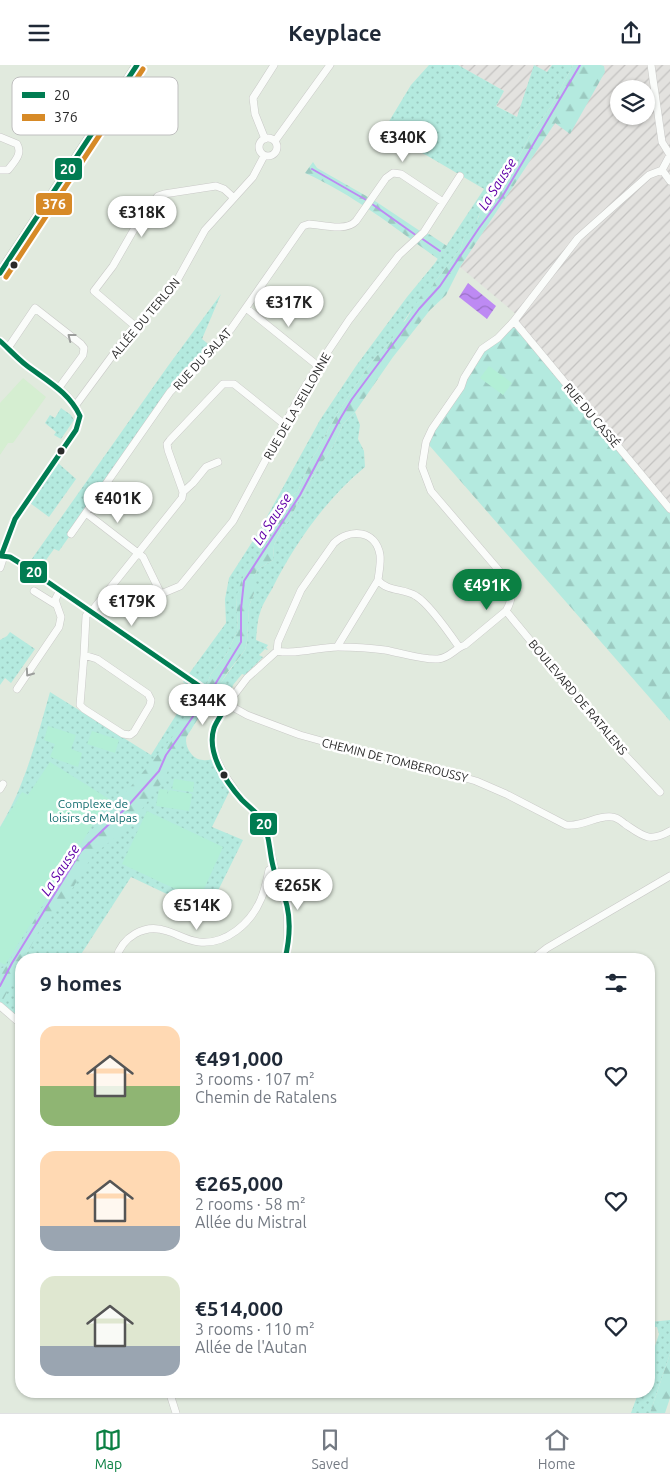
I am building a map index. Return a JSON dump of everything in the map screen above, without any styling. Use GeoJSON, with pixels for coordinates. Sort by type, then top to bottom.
{"type":"FeatureCollection","features":[{"type":"Feature","properties":{"kind":"main road"},"geometry":{"type":"LineString","coordinates":[[129,77],[137,65]]}},
{"type":"Feature","properties":{"kind":"main road"},"geometry":{"type":"LineString","coordinates":[[0,273],[91,135]]}},
{"type":"Feature","properties":{"kind":"street"},"geometry":{"type":"LineString","coordinates":[[265,139],[255,113],[253,98],[274,65]]}},
{"type":"Feature","properties":{"kind":"street"},"geometry":{"type":"LineString","coordinates":[[275,141],[330,65]]}},
{"type":"Feature","properties":{"kind":"street"},"geometry":{"type":"LineString","coordinates":[[277,651],[286,653],[337,647],[382,650],[438,659],[450,656],[506,611],[511,593],[508,581],[431,491],[424,475],[422,459],[426,442],[432,429],[461,387],[464,378],[482,349],[498,338],[514,321],[578,238],[638,183],[649,175],[662,170],[670,155],[662,142],[651,65]]}},
{"type":"Feature","properties":{"kind":"street"},"geometry":{"type":"LineString","coordinates":[[0,137],[17,144],[19,151],[17,158],[8,170],[0,170]]}},
{"type":"Feature","properties":{"kind":"street"},"geometry":{"type":"LineString","coordinates":[[270,138],[275,141],[276,151],[270,156],[264,155],[259,148],[260,143],[270,138]]}},
{"type":"Feature","properties":{"kind":"street","name":"ALLÉE DU TERLON"},"geometry":{"type":"LineString","coordinates":[[75,406],[135,326],[174,286],[205,231],[253,177],[264,155]]}},
{"type":"Feature","properties":{"kind":"street"},"geometry":{"type":"LineString","coordinates":[[662,170],[670,181]]}},
{"type":"Feature","properties":{"kind":"street","name":"RUE DU SALAT"},"geometry":{"type":"LineString","coordinates":[[71,534],[170,392],[231,329],[303,226],[308,224],[348,227],[354,224],[388,175],[397,173],[443,202]]}},
{"type":"Feature","properties":{"kind":"street","name":"RUE DE LA SEILLONNE"},"geometry":{"type":"LineString","coordinates":[[137,553],[143,557],[161,594],[180,586],[233,521],[303,390],[318,366],[399,255],[411,242],[424,233],[460,176]]}},
{"type":"Feature","properties":{"kind":"street"},"geometry":{"type":"LineString","coordinates":[[135,326],[94,291],[122,252],[152,201],[164,194],[216,186],[224,189],[234,198]]}},
{"type":"Feature","properties":{"kind":"street"},"geometry":{"type":"LineString","coordinates":[[8,348],[34,308],[82,345],[84,348],[83,355],[58,389]]}},
{"type":"Feature","properties":{"kind":"street"},"geometry":{"type":"LineString","coordinates":[[246,308],[318,366]]}},
{"type":"Feature","properties":{"kind":"street","name":"RUE DU CASSÉ"},"geometry":{"type":"LineString","coordinates":[[514,321],[670,509]]}},
{"type":"Feature","properties":{"kind":"street"},"geometry":{"type":"LineString","coordinates":[[0,341],[27,366],[58,389],[75,406],[80,416],[76,430],[23,507],[9,531],[0,568]]}},
{"type":"Feature","properties":{"kind":"street"},"geometry":{"type":"LineString","coordinates":[[84,655],[97,659],[148,694],[150,705],[134,732],[130,735],[123,734],[80,705],[84,655],[86,630],[92,612],[182,498],[183,492],[167,444],[223,384],[234,384],[284,425]]}},
{"type":"Feature","properties":{"kind":"street"},"geometry":{"type":"LineString","coordinates":[[183,492],[206,467],[218,462]]}},
{"type":"Feature","properties":{"kind":"street"},"geometry":{"type":"LineString","coordinates":[[86,513],[137,553]]}},
{"type":"Feature","properties":{"kind":"street"},"geometry":{"type":"LineString","coordinates":[[286,953],[287,908],[274,867],[263,822],[241,799],[224,774],[214,754],[212,746],[213,732],[227,705],[247,678],[277,651],[278,642],[301,590],[328,551],[340,537],[347,534],[360,533],[372,539],[380,556],[378,580],[337,647]]}},
{"type":"Feature","properties":{"kind":"street","name":"CHEMIN DE TOMBEROUSSY"},"geometry":{"type":"LineString","coordinates":[[4,556],[60,590],[211,695],[247,715],[300,735],[456,774],[481,783],[566,825],[574,826],[601,818],[614,817],[638,833],[650,838],[660,837],[670,831]]}},
{"type":"Feature","properties":{"kind":"street"},"geometry":{"type":"LineString","coordinates":[[378,580],[385,587],[405,591],[418,597],[459,647]]}},
{"type":"Feature","properties":{"kind":"street"},"geometry":{"type":"LineString","coordinates":[[17,689],[59,627],[61,617],[55,604],[60,590]]}},
{"type":"Feature","properties":{"kind":"street"},"geometry":{"type":"LineString","coordinates":[[34,591],[55,604]]}},
{"type":"Feature","properties":{"kind":"street","name":"BOULEVARD DE RATALENS"},"geometry":{"type":"LineString","coordinates":[[506,611],[624,755],[660,792]]}},
{"type":"Feature","properties":{"kind":"street"},"geometry":{"type":"LineString","coordinates":[[119,953],[125,941],[136,933],[149,929],[164,930],[197,943],[205,943],[228,936],[243,925],[256,909],[270,870],[274,867]]}},
{"type":"Feature","properties":{"kind":"street"},"geometry":{"type":"LineString","coordinates":[[541,953],[670,876]]}},
{"type":"Feature","properties":{"kind":"street"},"geometry":{"type":"LineString","coordinates":[[0,1006],[15,1020]]}},
{"type":"Feature","properties":{"kind":"street"},"geometry":{"type":"LineString","coordinates":[[171,1398],[176,1413]]}},
{"type":"Feature","properties":{"kind":"shaded area"},"geometry":{"type":"Polygon","coordinates":[[[458,65],[552,65],[547,73],[534,66],[517,117],[496,105],[504,91],[458,65]]]}},
{"type":"Feature","properties":{"kind":"shaded area"},"geometry":{"type":"Polygon","coordinates":[[[601,65],[670,65],[670,509],[514,321],[517,315],[460,267],[555,122],[570,133],[604,67],[601,65]]]}},
{"type":"Feature","properties":{"kind":"shaded area"},"geometry":{"type":"Polygon","coordinates":[[[23,378],[46,397],[13,443],[8,443],[0,455],[0,403],[23,378]]]}},
{"type":"Feature","properties":{"kind":"green space","name":"Complexe de loisirs de Malpas"},"geometry":{"type":"Polygon","coordinates":[[[429,65],[458,65],[504,91],[496,106],[517,117],[534,65],[547,72],[552,65],[573,65],[552,105],[529,137],[500,190],[481,210],[473,230],[464,237],[461,248],[432,288],[421,296],[390,342],[372,361],[335,417],[311,460],[298,491],[291,496],[280,518],[274,525],[268,541],[236,597],[238,630],[226,655],[211,674],[202,696],[183,723],[192,728],[187,734],[186,743],[192,755],[205,760],[216,758],[232,786],[212,827],[243,840],[207,913],[131,877],[82,953],[15,953],[15,1018],[0,1006],[0,827],[17,795],[35,744],[50,692],[151,755],[193,688],[183,682],[226,623],[225,599],[229,578],[258,533],[320,420],[356,366],[407,297],[435,263],[484,189],[426,155],[382,133],[411,85],[429,65]]]}},
{"type":"Feature","properties":{"kind":"green space"},"geometry":{"type":"Polygon","coordinates":[[[573,65],[604,66],[605,72],[570,134],[555,123],[460,267],[446,295],[430,310],[393,357],[355,412],[343,424],[333,447],[316,471],[288,522],[281,530],[274,545],[273,560],[258,569],[254,576],[254,593],[249,606],[245,650],[227,673],[187,736],[172,754],[166,778],[130,826],[93,855],[64,902],[38,933],[27,953],[15,953],[15,976],[0,1006],[0,969],[6,966],[88,833],[114,812],[121,798],[170,740],[202,696],[211,674],[226,655],[238,630],[236,597],[242,579],[268,541],[274,525],[280,518],[291,496],[298,491],[311,460],[335,417],[372,361],[390,342],[420,297],[431,288],[461,248],[464,237],[472,230],[480,210],[500,190],[529,137],[552,105],[573,65]]]}},
{"type":"Feature","properties":{"kind":"green space"},"geometry":{"type":"Polygon","coordinates":[[[313,162],[317,168],[375,201],[420,231],[429,234],[447,246],[438,259],[340,191],[305,173],[313,162]]]}},
{"type":"Feature","properties":{"kind":"green space"},"geometry":{"type":"Polygon","coordinates":[[[221,294],[202,339],[213,348],[177,384],[59,551],[54,549],[38,571],[29,563],[221,294]]]}},
{"type":"Feature","properties":{"kind":"green space"},"geometry":{"type":"Polygon","coordinates":[[[514,321],[670,509],[670,721],[429,445],[432,429],[482,349],[514,321]]]}},
{"type":"Feature","properties":{"kind":"green space"},"geometry":{"type":"Polygon","coordinates":[[[489,366],[512,383],[503,395],[480,378],[489,366]]]}},
{"type":"Feature","properties":{"kind":"green space"},"geometry":{"type":"Polygon","coordinates":[[[61,408],[71,415],[74,420],[61,439],[54,435],[56,432],[45,423],[50,415],[55,418],[61,408]]]}},
{"type":"Feature","properties":{"kind":"green space"},"geometry":{"type":"Polygon","coordinates":[[[355,412],[360,425],[358,439],[364,451],[365,467],[337,493],[312,523],[265,601],[259,616],[256,640],[268,645],[266,648],[268,649],[265,649],[259,655],[263,657],[245,675],[242,674],[233,685],[230,693],[224,698],[216,695],[220,689],[219,685],[245,650],[249,606],[254,593],[254,576],[258,569],[273,560],[274,545],[281,530],[288,522],[316,471],[333,447],[343,424],[355,412]]]}},
{"type":"Feature","properties":{"kind":"green space"},"geometry":{"type":"Polygon","coordinates":[[[58,463],[76,479],[49,517],[30,503],[58,463]]]}},
{"type":"Feature","properties":{"kind":"green space"},"geometry":{"type":"Polygon","coordinates":[[[10,632],[35,649],[11,683],[5,678],[0,685],[0,640],[10,632]]]}},
{"type":"Feature","properties":{"kind":"green space"},"geometry":{"type":"Polygon","coordinates":[[[48,726],[76,735],[71,749],[82,753],[78,767],[50,757],[55,744],[44,740],[48,726]]]}},
{"type":"Feature","properties":{"kind":"green space"},"geometry":{"type":"Polygon","coordinates":[[[92,731],[119,740],[115,753],[87,744],[92,731]]]}},
{"type":"Feature","properties":{"kind":"green space"},"geometry":{"type":"Polygon","coordinates":[[[50,762],[109,799],[5,965],[0,962],[0,828],[22,792],[28,795],[50,762]]]}},
{"type":"Feature","properties":{"kind":"green space"},"geometry":{"type":"Polygon","coordinates":[[[174,779],[194,782],[193,792],[172,789],[174,779]]]}},
{"type":"Feature","properties":{"kind":"green space"},"geometry":{"type":"Polygon","coordinates":[[[159,789],[168,790],[167,795],[169,790],[192,794],[189,811],[156,806],[159,789]]]}},
{"type":"Feature","properties":{"kind":"green space"},"geometry":{"type":"Polygon","coordinates":[[[147,811],[223,847],[199,900],[122,864],[147,811]]]}},
{"type":"Feature","properties":{"kind":"green space"},"geometry":{"type":"Polygon","coordinates":[[[670,1320],[670,1354],[650,1413],[631,1413],[636,1398],[655,1398],[655,1346],[659,1334],[657,1327],[655,1327],[655,1321],[670,1320]]]}},
{"type":"Feature","properties":{"kind":"green space"},"geometry":{"type":"Polygon","coordinates":[[[670,1354],[670,1398],[665,1413],[650,1413],[670,1354]]]}},
{"type":"Feature","properties":{"kind":"water"},"geometry":{"type":"Polygon","coordinates":[[[468,283],[496,306],[487,319],[459,297],[468,283]]]}},
{"type":"Feature","properties":{"kind":"waterway","name":"La Sausse"},"geometry":{"type":"LineString","coordinates":[[211,691],[241,642],[241,609],[244,581],[300,495],[352,399],[419,309],[440,286],[502,197],[580,65]]}},
{"type":"Feature","properties":{"kind":"waterway"},"geometry":{"type":"LineString","coordinates":[[312,169],[368,201]]}},
{"type":"Feature","properties":{"kind":"waterway"},"geometry":{"type":"LineString","coordinates":[[372,204],[417,236]]}},
{"type":"Feature","properties":{"kind":"waterway"},"geometry":{"type":"LineString","coordinates":[[421,238],[440,251]]}},
{"type":"Feature","properties":{"kind":"waterway","name":"La Sausse"},"geometry":{"type":"LineString","coordinates":[[18,953],[81,851],[127,807],[159,771],[166,755],[208,695]]}},
{"type":"Feature","properties":{"kind":"waterway","name":"La Sausse"},"geometry":{"type":"LineString","coordinates":[[0,986],[15,958]]}},
{"type":"Feature","properties":{"kind":"transit line","name":"20"},"geometry":{"type":"LineString","coordinates":[[129,77],[137,65]]}},
{"type":"Feature","properties":{"kind":"transit line","name":"376"},"geometry":{"type":"LineString","coordinates":[[138,77],[143,69]]}},
{"type":"Feature","properties":{"kind":"transit line","name":"20"},"geometry":{"type":"LineString","coordinates":[[0,273],[91,135]]}},
{"type":"Feature","properties":{"kind":"transit line","name":"376"},"geometry":{"type":"LineString","coordinates":[[6,277],[100,135]]}},
{"type":"Feature","properties":{"kind":"transit line","name":"20"},"geometry":{"type":"LineString","coordinates":[[0,341],[23,362],[64,394],[80,416],[76,430],[15,519],[1,556],[10,557],[23,565],[227,705]]}},
{"type":"Feature","properties":{"kind":"transit line","name":"20"},"geometry":{"type":"LineString","coordinates":[[227,705],[214,728],[212,738],[215,757],[230,785],[259,816],[265,827],[274,871],[286,901],[288,912],[289,933],[286,953]]}}]}
